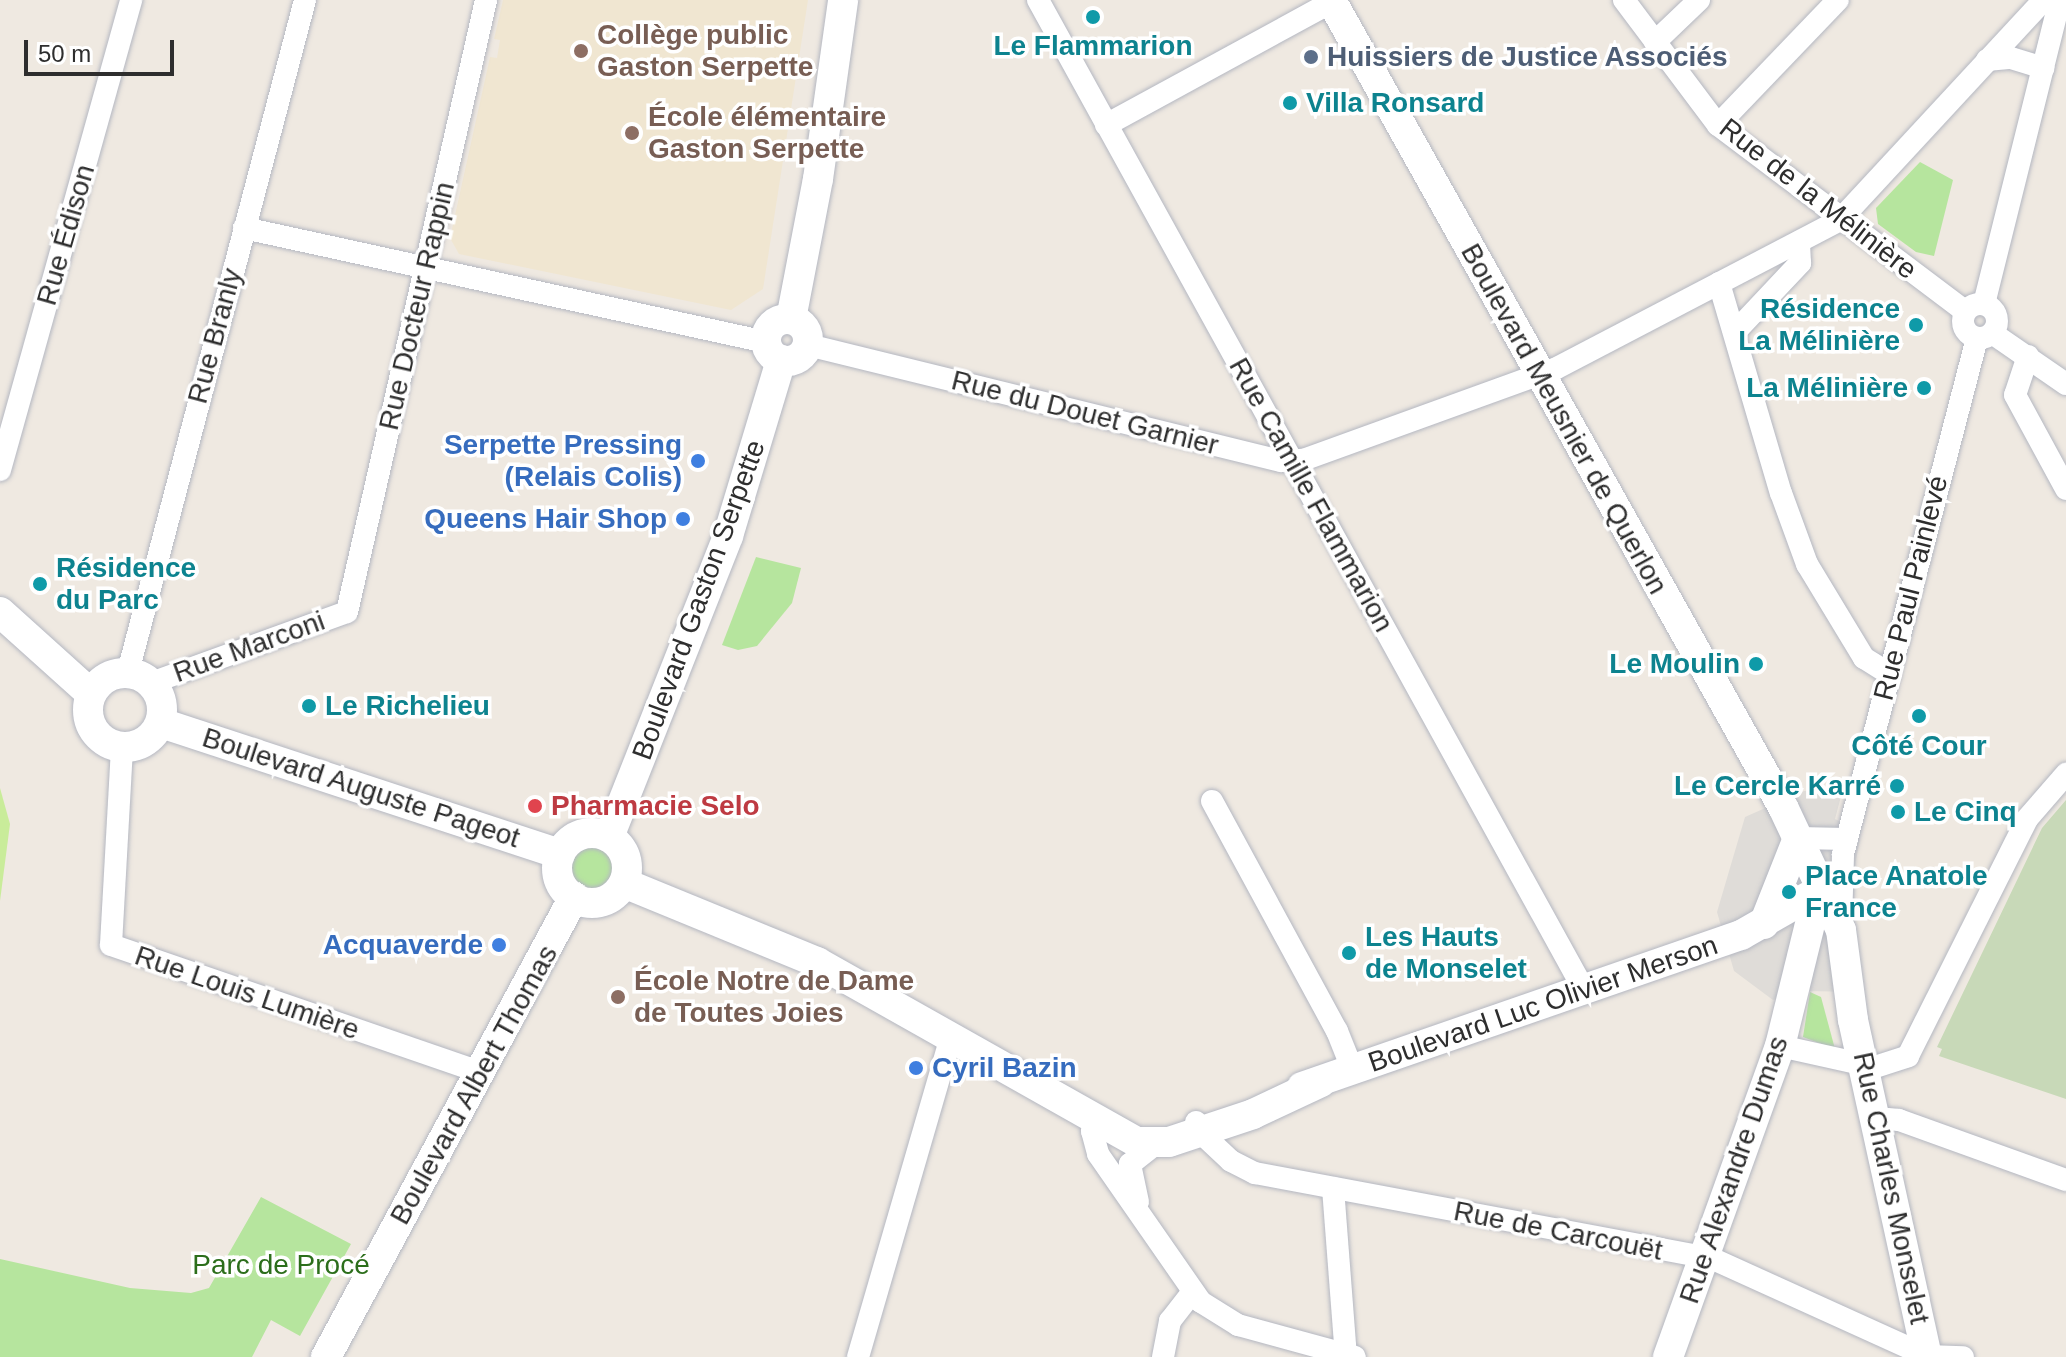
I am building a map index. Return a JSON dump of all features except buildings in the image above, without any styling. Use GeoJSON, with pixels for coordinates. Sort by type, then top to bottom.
{"type":"FeatureCollection","features":[{"type":"Feature","properties":{"kind":"main road"},"geometry":{"type":"LineString","coordinates":[[791,319],[818,179],[843,0]]}},
{"type":"Feature","properties":{"kind":"main road","name":"Boulevard Meusnier de Querlon"},"geometry":{"type":"LineString","coordinates":[[1332,1],[1798,838]]}},
{"type":"Feature","properties":{"kind":"main road"},"geometry":{"type":"LineString","coordinates":[[791,319],[805,329],[808,345],[801,357],[773,351],[773,324],[791,319]]}},
{"type":"Feature","properties":{"kind":"main road","name":"Boulevard Gaston Serpette"},"geometry":{"type":"LineString","coordinates":[[609,837],[728,536],[773,351]]}},
{"type":"Feature","properties":{"kind":"main road"},"geometry":{"type":"LineString","coordinates":[[0,612],[91,694]]}},
{"type":"Feature","properties":{"kind":"main road"},"geometry":{"type":"LineString","coordinates":[[140,678],[160,699],[161,723],[144,743],[122,748],[93,731],[87,713],[91,694],[102,679],[140,678]]}},
{"type":"Feature","properties":{"kind":"main road","name":"Boulevard Auguste Pageot"},"geometry":{"type":"LineString","coordinates":[[161,723],[560,854]]}},
{"type":"Feature","properties":{"kind":"main road"},"geometry":{"type":"LineString","coordinates":[[581,835],[609,837],[626,859],[624,883],[602,901],[574,897],[559,878],[560,854],[581,835]]}},
{"type":"Feature","properties":{"kind":"main road"},"geometry":{"type":"LineString","coordinates":[[1798,838],[1818,891],[1841,930]]}},
{"type":"Feature","properties":{"kind":"main road"},"geometry":{"type":"LineString","coordinates":[[1764,924],[1798,838]]}},
{"type":"Feature","properties":{"kind":"main road"},"geometry":{"type":"LineString","coordinates":[[624,883],[817,962],[1143,1147]]}},
{"type":"Feature","properties":{"kind":"main road"},"geometry":{"type":"LineString","coordinates":[[1764,924],[1818,891]]}},
{"type":"Feature","properties":{"kind":"main road"},"geometry":{"type":"LineString","coordinates":[[1764,924],[1806,939],[1818,891]]}},
{"type":"Feature","properties":{"kind":"main road","name":"Boulevard Albert Thomas"},"geometry":{"type":"LineString","coordinates":[[326,1357],[574,897]]}},
{"type":"Feature","properties":{"kind":"main road","name":"Boulevard Luc Olivier Merson"},"geometry":{"type":"LineString","coordinates":[[1143,1147],[1764,924]]}},
{"type":"Feature","properties":{"kind":"main road","name":"Rue Charles Monselet"},"geometry":{"type":"LineString","coordinates":[[1841,930],[1853,1020],[1877,1118],[1927,1357]]}},
{"type":"Feature","properties":{"kind":"main road","name":"Rue Charles Monselet"},"geometry":{"type":"LineString","coordinates":[[1806,939],[1830,968],[1853,1020]]}},
{"type":"Feature","properties":{"kind":"main road","name":"Rue Alexandre Dumas"},"geometry":{"type":"LineString","coordinates":[[1668,1357],[1780,1046],[1806,939]]}},
{"type":"Feature","properties":{"kind":"street","name":"Rue Édison"},"geometry":{"type":"LineString","coordinates":[[0,470],[131,0]]}},
{"type":"Feature","properties":{"kind":"street","name":"Rue Branly"},"geometry":{"type":"LineString","coordinates":[[140,678],[244,228],[305,0]]}},
{"type":"Feature","properties":{"kind":"street","name":"Rue Docteur Rappin"},"geometry":{"type":"LineString","coordinates":[[347,612],[486,0]]}},
{"type":"Feature","properties":{"kind":"street","name":"Rue Camille Flammarion"},"geometry":{"type":"LineString","coordinates":[[1038,0],[1584,990]]}},
{"type":"Feature","properties":{"kind":"street","name":"Rue de la Mélinière"},"geometry":{"type":"LineString","coordinates":[[1624,0],[1718,125],[1840,220],[1974,307]]}},
{"type":"Feature","properties":{"kind":"street"},"geometry":{"type":"LineString","coordinates":[[1655,42],[1699,0]]}},
{"type":"Feature","properties":{"kind":"street"},"geometry":{"type":"LineString","coordinates":[[1718,125],[1838,0]]}},
{"type":"Feature","properties":{"kind":"street"},"geometry":{"type":"LineString","coordinates":[[1291,461],[1539,375],[1840,220],[2044,0]]}},
{"type":"Feature","properties":{"kind":"street"},"geometry":{"type":"LineString","coordinates":[[2060,0],[2044,68],[1965,330],[1984,335],[2028,356],[2066,384]]}},
{"type":"Feature","properties":{"kind":"street"},"geometry":{"type":"LineString","coordinates":[[1106,125],[1332,1]]}},
{"type":"Feature","properties":{"kind":"street"},"geometry":{"type":"LineString","coordinates":[[1987,60],[2011,58],[2044,68]]}},
{"type":"Feature","properties":{"kind":"street"},"geometry":{"type":"LineString","coordinates":[[244,228],[427,264],[724,336],[773,351]]}},
{"type":"Feature","properties":{"kind":"street"},"geometry":{"type":"LineString","coordinates":[[1735,332],[1800,263],[1799,242]]}},
{"type":"Feature","properties":{"kind":"street"},"geometry":{"type":"LineString","coordinates":[[1719,283],[1781,493],[1807,564],[1864,658],[1890,674]]}},
{"type":"Feature","properties":{"kind":"street"},"geometry":{"type":"LineString","coordinates":[[1974,307],[1996,313],[1984,335]]}},
{"type":"Feature","properties":{"kind":"street","name":"Rue Paul Painlevé"},"geometry":{"type":"LineString","coordinates":[[1845,846],[1984,335]]}},
{"type":"Feature","properties":{"kind":"street","name":"Rue du Douet Garnier"},"geometry":{"type":"LineString","coordinates":[[808,345],[1291,461]]}},
{"type":"Feature","properties":{"kind":"street"},"geometry":{"type":"LineString","coordinates":[[2028,356],[2015,395],[2066,489]]}},
{"type":"Feature","properties":{"kind":"street","name":"Rue Marconi"},"geometry":{"type":"LineString","coordinates":[[140,678],[347,612]]}},
{"type":"Feature","properties":{"kind":"street","name":"Rue Louis Lumière"},"geometry":{"type":"LineString","coordinates":[[122,748],[111,945],[480,1072]]}},
{"type":"Feature","properties":{"kind":"street"},"geometry":{"type":"LineString","coordinates":[[1780,1046],[1865,1065],[1899,1062],[1919,1045],[2027,819],[2066,774]]}},
{"type":"Feature","properties":{"kind":"street"},"geometry":{"type":"LineString","coordinates":[[1212,801],[1337,1031],[1353,1071]]}},
{"type":"Feature","properties":{"kind":"street"},"geometry":{"type":"LineString","coordinates":[[1798,838],[1845,846]]}},
{"type":"Feature","properties":{"kind":"street"},"geometry":{"type":"LineString","coordinates":[[1818,891],[1845,846]]}},
{"type":"Feature","properties":{"kind":"street"},"geometry":{"type":"LineString","coordinates":[[1841,930],[1845,846]]}},
{"type":"Feature","properties":{"kind":"street"},"geometry":{"type":"LineString","coordinates":[[858,1357],[951,1037]]}},
{"type":"Feature","properties":{"kind":"street"},"geometry":{"type":"LineString","coordinates":[[1877,1118],[1899,1120],[2066,1180]]}},
{"type":"Feature","properties":{"kind":"street"},"geometry":{"type":"LineString","coordinates":[[1096,1123],[1093,1141],[1098,1154],[1193,1292],[1211,1310],[1238,1325],[1349,1356],[1333,1188]]}},
{"type":"Feature","properties":{"kind":"street","name":"Rue de Carcouët"},"geometry":{"type":"LineString","coordinates":[[1207,1125],[1225,1154],[1255,1173],[1705,1258],[1927,1357]]}},
{"type":"Feature","properties":{"kind":"street"},"geometry":{"type":"LineString","coordinates":[[1143,1147],[1130,1164],[1130,1186],[1152,1231]]}},
{"type":"Feature","properties":{"kind":"street"},"geometry":{"type":"LineString","coordinates":[[1163,1357],[1170,1321],[1193,1292]]}},
{"type":"Feature","properties":{"kind":"street"},"geometry":{"type":"LineString","coordinates":[[1927,1357],[1963,1357]]}},
{"type":"Feature","properties":{"kind":"shaded area","name":"École élémentaire Gaston Serpette"},"geometry":{"type":"Polygon","coordinates":[[[503,0],[808,0],[763,289],[731,310],[459,254],[450,238],[490,57],[497,58],[500,40],[494,39],[503,0]]]}},
{"type":"Feature","properties":{"kind":"shaded area","name":"Place Anatole France"},"geometry":{"type":"Polygon","coordinates":[[[1843,789],[1835,819],[1861,832],[1854,872],[1855,939],[1864,992],[1803,991],[1773,1000],[1734,971],[1717,912],[1745,817],[1804,791],[1843,789]]]}},
{"type":"Feature","properties":{"kind":"green space"},"geometry":{"type":"Polygon","coordinates":[[[1920,162],[1953,180],[1934,256],[1916,252],[1878,224],[1876,208],[1920,162]]]}},
{"type":"Feature","properties":{"kind":"green space"},"geometry":{"type":"Polygon","coordinates":[[[756,557],[801,568],[792,603],[757,646],[738,650],[722,645],[756,557]]]}},
{"type":"Feature","properties":{"kind":"green space"},"geometry":{"type":"Polygon","coordinates":[[[0,788],[10,824],[0,901],[0,788]]]}},
{"type":"Feature","properties":{"kind":"green space"},"geometry":{"type":"Polygon","coordinates":[[[2066,800],[2066,1099],[1939,1056],[1942,1049],[1937,1047],[2042,828],[2066,800]]]}},
{"type":"Feature","properties":{"kind":"green space"},"geometry":{"type":"Polygon","coordinates":[[[592,848],[606,854],[612,868],[606,882],[592,888],[578,882],[572,868],[578,854],[592,848]]]}},
{"type":"Feature","properties":{"kind":"green space"},"geometry":{"type":"Polygon","coordinates":[[[1810,992],[1821,997],[1835,1049],[1803,1037],[1810,992]]]}},
{"type":"Feature","properties":{"kind":"green space","name":"Parc de Procé"},"geometry":{"type":"Polygon","coordinates":[[[261,1197],[351,1244],[300,1336],[271,1320],[252,1357],[0,1357],[0,1259],[130,1288],[191,1293],[209,1288],[261,1197]]]}},
{"type":"Feature","properties":{"kind":"place","name":"Le Flammarion"},"geometry":{"type":"Point","coordinates":[1093,17]}},
{"type":"Feature","properties":{"kind":"place","name":"Collège public Gaston Serpette"},"geometry":{"type":"Point","coordinates":[581,51]}},
{"type":"Feature","properties":{"kind":"place","name":"Huissiers de Justice Associés"},"geometry":{"type":"Point","coordinates":[1311,57]}},
{"type":"Feature","properties":{"kind":"place","name":"Villa Ronsard"},"geometry":{"type":"Point","coordinates":[1290,103]}},
{"type":"Feature","properties":{"kind":"place","name":"École élémentaire Gaston Serpette"},"geometry":{"type":"Point","coordinates":[632,133]}},
{"type":"Feature","properties":{"kind":"place","name":"Résidence La Mélinière"},"geometry":{"type":"Point","coordinates":[1916,325]}},
{"type":"Feature","properties":{"kind":"place","name":"La Mélinière"},"geometry":{"type":"Point","coordinates":[1924,388]}},
{"type":"Feature","properties":{"kind":"place","name":"Serpette Pressing (Relais Colis)"},"geometry":{"type":"Point","coordinates":[698,461]}},
{"type":"Feature","properties":{"kind":"place","name":"Queens Hair Shop"},"geometry":{"type":"Point","coordinates":[683,519]}},
{"type":"Feature","properties":{"kind":"place","name":"Résidence du Parc"},"geometry":{"type":"Point","coordinates":[40,584]}},
{"type":"Feature","properties":{"kind":"place","name":"Le Moulin"},"geometry":{"type":"Point","coordinates":[1756,664]}},
{"type":"Feature","properties":{"kind":"place","name":"Le Richelieu"},"geometry":{"type":"Point","coordinates":[309,706]}},
{"type":"Feature","properties":{"kind":"place","name":"Côté Cour"},"geometry":{"type":"Point","coordinates":[1919,716]}},
{"type":"Feature","properties":{"kind":"place","name":"Le Cercle Karré"},"geometry":{"type":"Point","coordinates":[1897,786]}},
{"type":"Feature","properties":{"kind":"place","name":"Pharmacie Selo"},"geometry":{"type":"Point","coordinates":[535,806]}},
{"type":"Feature","properties":{"kind":"place","name":"Le Cinq"},"geometry":{"type":"Point","coordinates":[1898,812]}},
{"type":"Feature","properties":{"kind":"place","name":"Place Anatole France"},"geometry":{"type":"Point","coordinates":[1789,892]}},
{"type":"Feature","properties":{"kind":"place","name":"Acquaverde"},"geometry":{"type":"Point","coordinates":[499,945]}},
{"type":"Feature","properties":{"kind":"place","name":"Les Hauts de Monselet"},"geometry":{"type":"Point","coordinates":[1349,953]}},
{"type":"Feature","properties":{"kind":"place","name":"École Notre de Dame de Toutes Joies"},"geometry":{"type":"Point","coordinates":[618,997]}},
{"type":"Feature","properties":{"kind":"place","name":"Cyril Bazin"},"geometry":{"type":"Point","coordinates":[916,1068]}}]}
